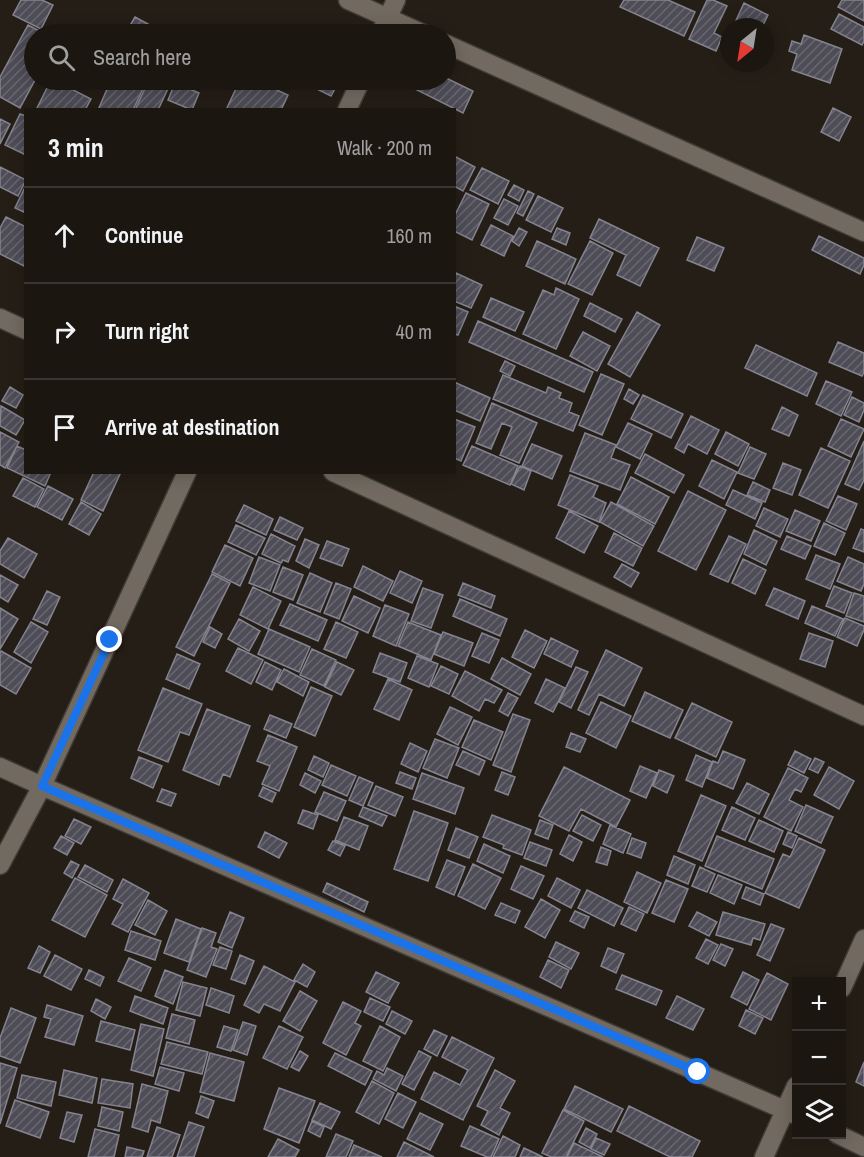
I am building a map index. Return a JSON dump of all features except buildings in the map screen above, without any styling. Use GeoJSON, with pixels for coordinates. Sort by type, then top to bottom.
{"type":"FeatureCollection","features":[{"type":"Feature","properties":{"kind":"street"},"geometry":{"type":"LineString","coordinates":[[348,0],[381,24]]}},
{"type":"Feature","properties":{"kind":"street"},"geometry":{"type":"LineString","coordinates":[[385,24],[396,0]]}},
{"type":"Feature","properties":{"kind":"street"},"geometry":{"type":"LineString","coordinates":[[456,48],[864,232]]}},
{"type":"Feature","properties":{"kind":"street"},"geometry":{"type":"LineString","coordinates":[[348,108],[356,90]]}},
{"type":"Feature","properties":{"kind":"street"},"geometry":{"type":"LineString","coordinates":[[0,318],[24,329]]}},
{"type":"Feature","properties":{"kind":"street"},"geometry":{"type":"LineString","coordinates":[[0,865],[42,786],[186,474]]}},
{"type":"Feature","properties":{"kind":"street"},"geometry":{"type":"LineString","coordinates":[[337,474],[864,716]]}},
{"type":"Feature","properties":{"kind":"street"},"geometry":{"type":"LineString","coordinates":[[0,766],[791,1113],[764,1157]]}},
{"type":"Feature","properties":{"kind":"street"},"geometry":{"type":"LineString","coordinates":[[846,979],[864,939]]}},
{"type":"Feature","properties":{"kind":"street"},"geometry":{"type":"LineString","coordinates":[[846,1138],[864,1147]]}},
{"type":"Feature","properties":{"kind":"route"},"geometry":{"type":"LineString","coordinates":[[110,640],[42,786],[698,1072]]}}]}
